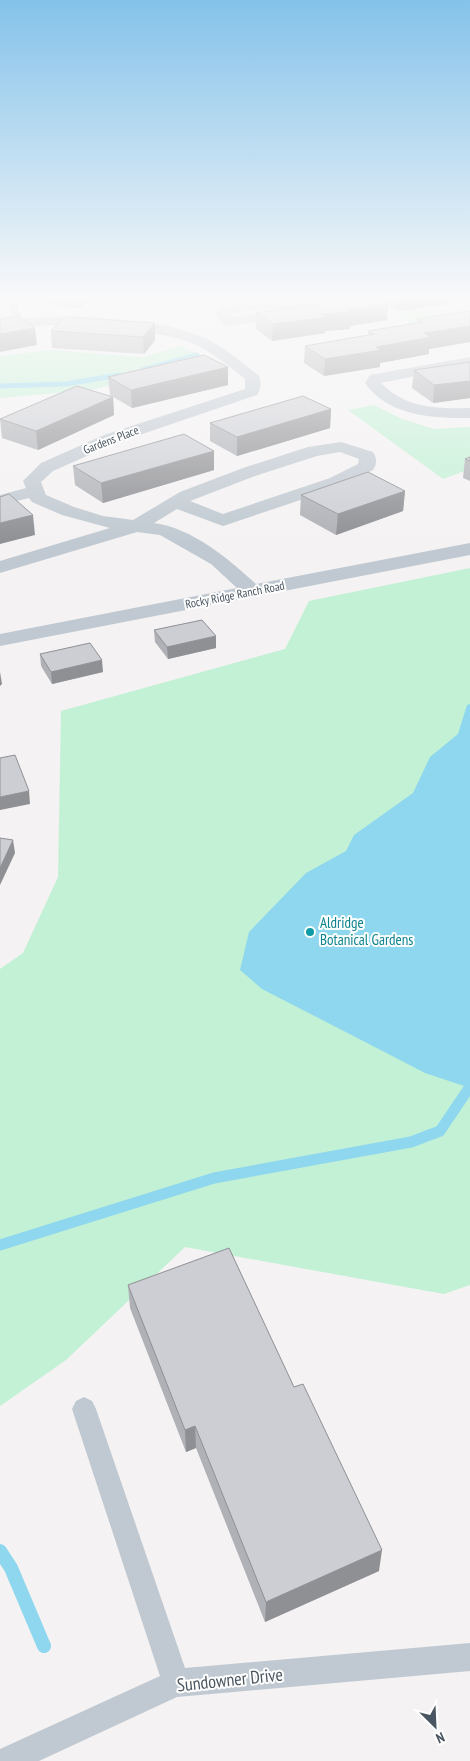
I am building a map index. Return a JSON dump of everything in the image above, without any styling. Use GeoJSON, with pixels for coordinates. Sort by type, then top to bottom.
{"type":"FeatureCollection","features":[{"type":"Feature","properties":{"kind":"street","name":"Gardens Place"},"geometry":{"type":"LineString","coordinates":[[35,491],[32,481],[47,466],[110,439],[252,392],[253,380]]}},
{"type":"Feature","properties":{"kind":"street"},"geometry":{"type":"LineString","coordinates":[[374,380],[373,383],[379,391],[414,410],[435,414],[470,413]]}},
{"type":"Feature","properties":{"kind":"street"},"geometry":{"type":"LineString","coordinates":[[0,567],[136,526],[175,502],[186,496],[314,450],[341,447],[367,456],[367,466],[336,482],[223,520],[175,502]]}},
{"type":"Feature","properties":{"kind":"street"},"geometry":{"type":"LineString","coordinates":[[0,500],[35,491],[38,498],[68,511],[101,521],[165,530],[218,560],[252,591]]}},
{"type":"Feature","properties":{"kind":"street","name":"Rocky Ridge Ranch Road"},"geometry":{"type":"LineString","coordinates":[[0,640],[470,548]]}},
{"type":"Feature","properties":{"kind":"lane"},"geometry":{"type":"LineString","coordinates":[[84,1409],[176,1683]]}},
{"type":"Feature","properties":{"kind":"lane","name":"Sundowner Drive"},"geometry":{"type":"LineString","coordinates":[[6,1761],[176,1683],[470,1657]]}},
{"type":"Feature","properties":{"kind":"green space"},"geometry":{"type":"Polygon","coordinates":[[[0,380],[134,380],[90,390],[0,398],[0,380]]]}},
{"type":"Feature","properties":{"kind":"green space"},"geometry":{"type":"Polygon","coordinates":[[[374,405],[402,419],[434,429],[470,427],[470,469],[443,479],[348,410],[374,405]]]}},
{"type":"Feature","properties":{"kind":"green space","name":"Aldridge Botanical Gardens"},"geometry":{"type":"Polygon","coordinates":[[[470,568],[470,1285],[444,1294],[185,1247],[66,1360],[0,1406],[0,969],[23,953],[58,877],[61,711],[285,649],[309,601],[470,568]]]}},
{"type":"Feature","properties":{"kind":"water"},"geometry":{"type":"Polygon","coordinates":[[[470,704],[470,1088],[425,1073],[262,989],[240,970],[249,932],[306,873],[346,851],[354,835],[413,793],[430,757],[458,734],[467,705],[470,704]]]}},
{"type":"Feature","properties":{"kind":"building"},"geometry":{"type":"Polygon","coordinates":[[[114,380],[172,380],[131,390],[114,380]]]}},
{"type":"Feature","properties":{"kind":"building"},"geometry":{"type":"Polygon","coordinates":[[[428,380],[470,380],[470,381],[434,385],[428,380]]]}},
{"type":"Feature","properties":{"kind":"building"},"geometry":{"type":"Polygon","coordinates":[[[77,386],[113,397],[36,431],[0,419],[77,386]]]}},
{"type":"Feature","properties":{"kind":"building"},"geometry":{"type":"Polygon","coordinates":[[[303,396],[331,409],[237,437],[210,423],[303,396]]]}},
{"type":"Feature","properties":{"kind":"building"},"geometry":{"type":"Polygon","coordinates":[[[184,434],[214,451],[101,483],[73,466],[184,434]]]}},
{"type":"Feature","properties":{"kind":"building"},"geometry":{"type":"Polygon","coordinates":[[[368,472],[405,491],[338,514],[301,495],[368,472]]]}},
{"type":"Feature","properties":{"kind":"building"},"geometry":{"type":"Polygon","coordinates":[[[9,494],[33,515],[0,523],[0,497],[9,494]]]}},
{"type":"Feature","properties":{"kind":"building"},"geometry":{"type":"Polygon","coordinates":[[[202,620],[216,636],[167,647],[154,630],[202,620]]]}},
{"type":"Feature","properties":{"kind":"building"},"geometry":{"type":"Polygon","coordinates":[[[90,643],[102,660],[51,672],[40,654],[90,643]]]}},
{"type":"Feature","properties":{"kind":"building"},"geometry":{"type":"Polygon","coordinates":[[[15,755],[29,791],[0,797],[0,758],[15,755]]]}},
{"type":"Feature","properties":{"kind":"building"},"geometry":{"type":"Polygon","coordinates":[[[0,838],[13,840],[0,868],[0,838]]]}},
{"type":"Feature","properties":{"kind":"building"},"geometry":{"type":"Polygon","coordinates":[[[229,1248],[294,1387],[303,1384],[382,1550],[266,1602],[195,1426],[185,1430],[128,1285],[229,1248]]]}},
{"type":"Feature","properties":{"kind":"waterway"},"geometry":{"type":"LineString","coordinates":[[0,386],[66,384],[88,380]]}},
{"type":"Feature","properties":{"kind":"waterway"},"geometry":{"type":"LineString","coordinates":[[0,1245],[214,1178],[411,1142],[440,1131],[469,1088]]}},
{"type":"Feature","properties":{"kind":"waterway"},"geometry":{"type":"LineString","coordinates":[[0,1551],[11,1568],[44,1646]]}},
{"type":"Feature","properties":{"kind":"place","name":"Aldridge Botanical Gardens"},"geometry":{"type":"Point","coordinates":[310,932]}}]}
